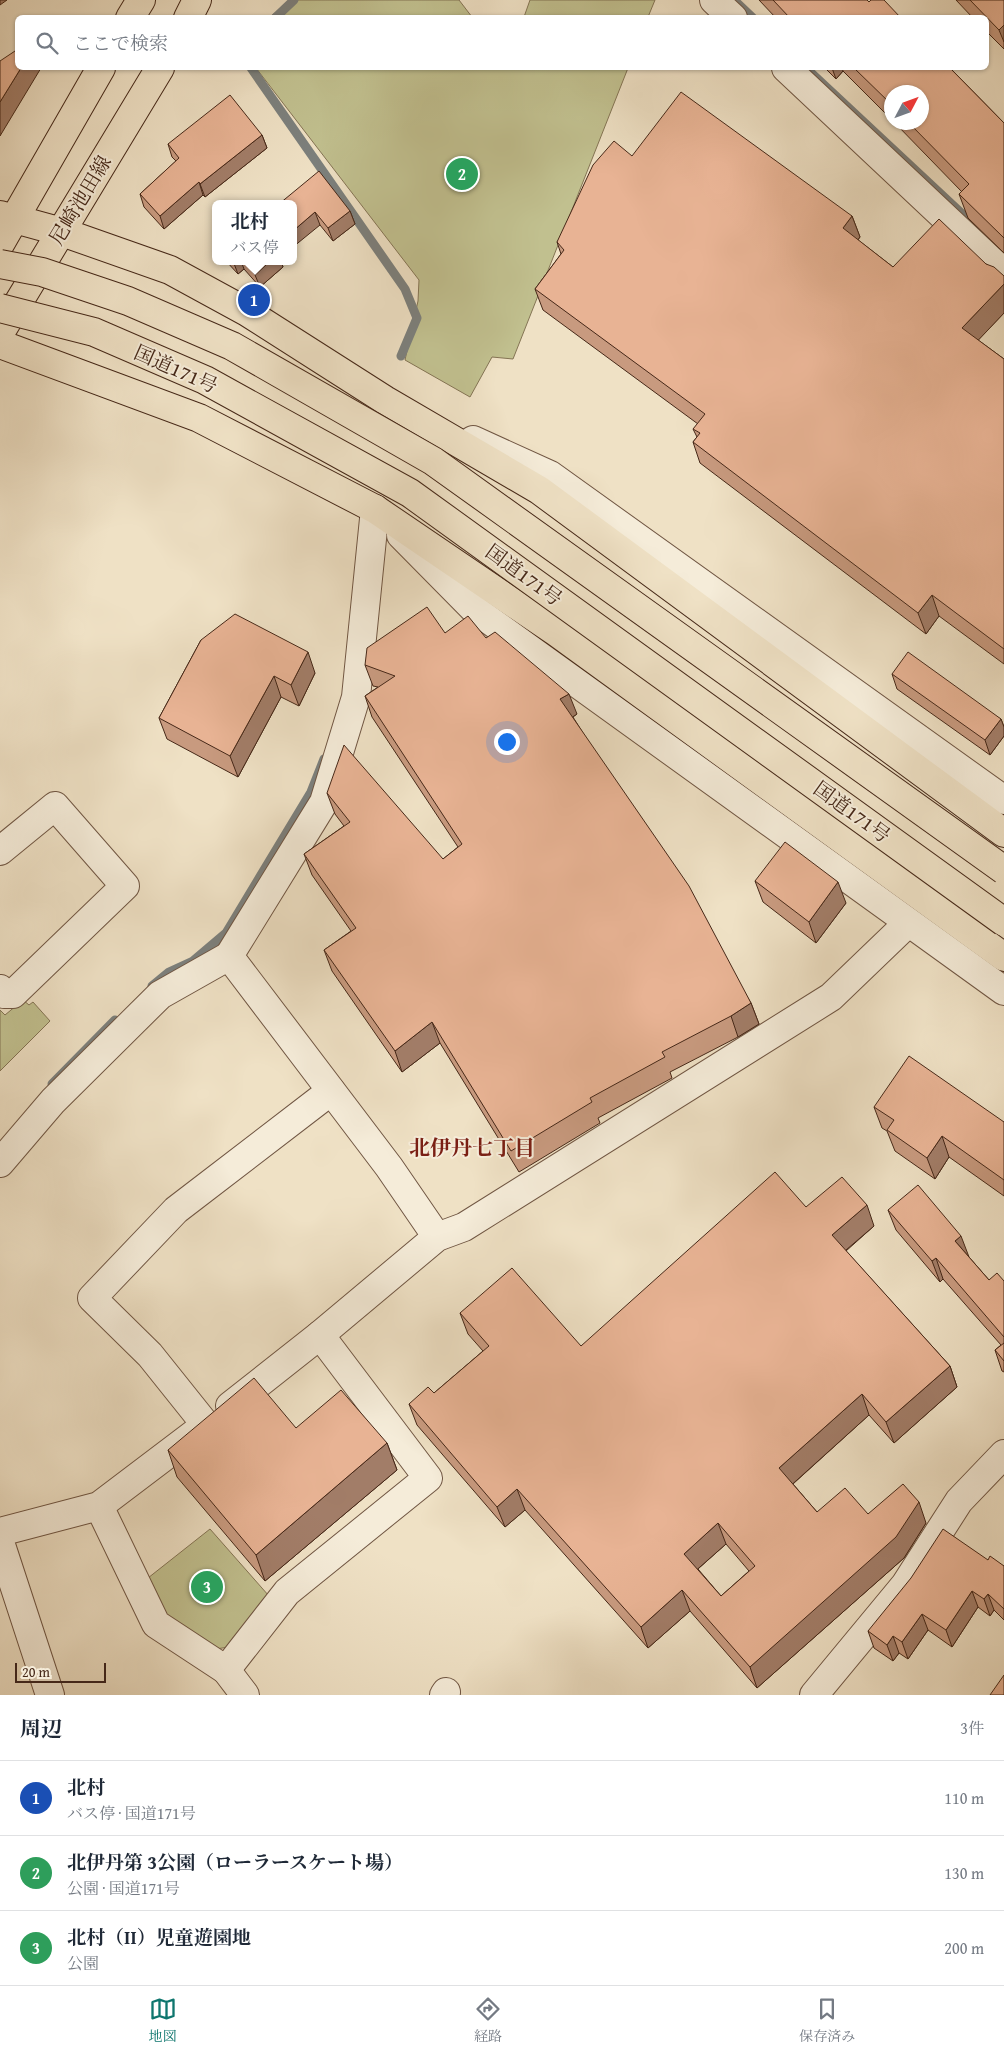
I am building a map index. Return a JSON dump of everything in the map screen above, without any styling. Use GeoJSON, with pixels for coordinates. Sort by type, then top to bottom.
{"type":"FeatureCollection","features":[{"type":"Feature","properties":{"kind":"main road"},"geometry":{"type":"LineString","coordinates":[[132,15],[141,0]]}},
{"type":"Feature","properties":{"kind":"main road"},"geometry":{"type":"LineString","coordinates":[[190,15],[197,0]]}},
{"type":"Feature","properties":{"kind":"main road"},"geometry":{"type":"LineString","coordinates":[[0,244],[8,217],[100,70]]}},
{"type":"Feature","properties":{"kind":"main road","name":"尼崎池田線"},"geometry":{"type":"LineString","coordinates":[[0,332],[159,70]]}},
{"type":"Feature","properties":{"kind":"main road"},"geometry":{"type":"LineString","coordinates":[[8,217],[62,232],[170,270],[247,312],[385,400],[540,490],[1004,833]]}},
{"type":"Feature","properties":{"kind":"main road","name":"国道171号"},"geometry":{"type":"LineString","coordinates":[[0,264],[42,272],[128,301],[232,346],[433,461],[1004,870]]}},
{"type":"Feature","properties":{"kind":"main road","name":"国道171号"},"geometry":{"type":"LineString","coordinates":[[0,308],[94,332],[205,380],[410,492],[1004,922]]}},
{"type":"Feature","properties":{"kind":"main road"},"geometry":{"type":"LineString","coordinates":[[0,344],[199,418],[375,509],[556,632],[1004,957]]}},
{"type":"Feature","properties":{"kind":"street"},"geometry":{"type":"LineString","coordinates":[[714,0],[729,15]]}},
{"type":"Feature","properties":{"kind":"street"},"geometry":{"type":"LineString","coordinates":[[788,70],[1004,273]]}},
{"type":"Feature","properties":{"kind":"street"},"geometry":{"type":"LineString","coordinates":[[385,400],[550,475],[1004,800]]}},
{"type":"Feature","properties":{"kind":"street"},"geometry":{"type":"LineString","coordinates":[[375,509],[474,609],[1004,991]]}},
{"type":"Feature","properties":{"kind":"street"},"geometry":{"type":"LineString","coordinates":[[0,1163],[53,1101],[160,995],[229,956],[324,802],[356,698],[372,556],[375,509]]}},
{"type":"Feature","properties":{"kind":"street"},"geometry":{"type":"LineString","coordinates":[[0,851],[55,806],[125,886],[13,994],[4,994],[0,989]]}},
{"type":"Feature","properties":{"kind":"street"},"geometry":{"type":"LineString","coordinates":[[0,1532],[99,1506],[320,1335],[437,1237],[464,1227],[831,997],[908,923]]}},
{"type":"Feature","properties":{"kind":"street"},"geometry":{"type":"LineString","coordinates":[[229,956],[389,1167],[437,1237]]}},
{"type":"Feature","properties":{"kind":"street"},"geometry":{"type":"LineString","coordinates":[[206,1425],[150,1355],[92,1298],[176,1210],[331,1091]]}},
{"type":"Feature","properties":{"kind":"street"},"geometry":{"type":"LineString","coordinates":[[226,1670],[288,1592],[428,1478],[320,1335]]}},
{"type":"Feature","properties":{"kind":"street"},"geometry":{"type":"LineString","coordinates":[[814,1695],[905,1585],[959,1501],[1004,1454]]}},
{"type":"Feature","properties":{"kind":"street"},"geometry":{"type":"LineString","coordinates":[[99,1506],[156,1624],[226,1670],[245,1695]]}},
{"type":"Feature","properties":{"kind":"street"},"geometry":{"type":"LineString","coordinates":[[0,1542],[50,1695]]}},
{"type":"Feature","properties":{"kind":"shaded area"},"geometry":{"type":"Polygon","coordinates":[[[291,0],[459,0],[470,15],[272,15],[291,0]]]}},
{"type":"Feature","properties":{"kind":"shaded area"},"geometry":{"type":"Polygon","coordinates":[[[530,0],[655,0],[649,15],[525,15],[530,0]]]}},
{"type":"Feature","properties":{"kind":"shaded area"},"geometry":{"type":"Polygon","coordinates":[[[258,70],[627,70],[513,359],[492,357],[470,397],[405,360],[418,301],[419,280],[258,70]]]}},
{"type":"Feature","properties":{"kind":"shaded area"},"geometry":{"type":"Polygon","coordinates":[[[23,1000],[29,1005],[33,1002],[50,1021],[0,1071],[0,1010],[5,1015],[23,1000]]]}},
{"type":"Feature","properties":{"kind":"shaded area"},"geometry":{"type":"Polygon","coordinates":[[[210,1529],[269,1596],[229,1647],[209,1650],[160,1609],[148,1578],[210,1529]]]}},
{"type":"Feature","properties":{"kind":"building"},"geometry":{"type":"Polygon","coordinates":[[[773,0],[867,0],[869,2],[871,0],[884,0],[898,15],[787,15],[773,0]]]}},
{"type":"Feature","properties":{"kind":"building"},"geometry":{"type":"Polygon","coordinates":[[[970,0],[1004,0],[1004,25],[999,30],[989,20],[989,15],[984,15],[970,0]]]}},
{"type":"Feature","properties":{"kind":"building"},"geometry":{"type":"Polygon","coordinates":[[[15,51],[15,70],[20,70],[0,102],[0,61],[15,51]]]}},
{"type":"Feature","properties":{"kind":"building"},"geometry":{"type":"Polygon","coordinates":[[[856,70],[952,70],[1004,123],[1004,238],[959,194],[969,184],[916,130],[929,130],[929,85],[884,85],[884,97],[856,70]]]}},
{"type":"Feature","properties":{"kind":"building"},"geometry":{"type":"Polygon","coordinates":[[[681,92],[852,216],[843,228],[893,267],[939,219],[986,264],[994,267],[1004,276],[1004,284],[962,328],[1004,359],[1004,649],[932,595],[918,613],[693,442],[700,433],[693,429],[705,414],[535,289],[564,250],[557,242],[593,165],[614,141],[632,156],[681,92]]]}},
{"type":"Feature","properties":{"kind":"building"},"geometry":{"type":"Polygon","coordinates":[[[230,95],[262,135],[200,184],[199,182],[160,216],[140,194],[179,158],[168,144],[230,95]]]}},
{"type":"Feature","properties":{"kind":"building"},"geometry":{"type":"Polygon","coordinates":[[[319,171],[350,211],[328,228],[315,212],[297,228],[297,200],[284,200],[319,171]]]}},
{"type":"Feature","properties":{"kind":"building"},"geometry":{"type":"Polygon","coordinates":[[[247,265],[266,265],[255,275],[247,265]]]}},
{"type":"Feature","properties":{"kind":"building"},"geometry":{"type":"Polygon","coordinates":[[[427,607],[445,633],[468,616],[486,638],[495,632],[569,694],[560,699],[689,886],[751,1003],[731,1016],[662,1052],[665,1057],[590,1098],[592,1102],[511,1151],[432,1022],[395,1051],[324,950],[356,928],[304,854],[350,822],[327,793],[344,745],[443,859],[462,844],[365,696],[395,676],[365,665],[367,648],[427,607]]]}},
{"type":"Feature","properties":{"kind":"building"},"geometry":{"type":"Polygon","coordinates":[[[235,614],[308,652],[291,685],[274,676],[230,756],[159,718],[201,640],[235,614]]]}},
{"type":"Feature","properties":{"kind":"building"},"geometry":{"type":"Polygon","coordinates":[[[908,652],[1001,719],[985,740],[892,674],[908,652]]]}},
{"type":"Feature","properties":{"kind":"building"},"geometry":{"type":"Polygon","coordinates":[[[785,842],[838,882],[809,922],[755,881],[785,842]]]}},
{"type":"Feature","properties":{"kind":"building"},"geometry":{"type":"Polygon","coordinates":[[[909,1056],[1004,1122],[1004,1180],[942,1136],[927,1158],[887,1130],[894,1120],[874,1107],[909,1056]]]}},
{"type":"Feature","properties":{"kind":"building"},"geometry":{"type":"Polygon","coordinates":[[[775,1172],[806,1207],[842,1177],[867,1205],[832,1235],[950,1366],[886,1422],[862,1394],[779,1468],[817,1512],[845,1488],[868,1514],[903,1484],[919,1502],[896,1537],[750,1667],[682,1590],[641,1627],[517,1489],[497,1507],[409,1404],[428,1387],[434,1393],[489,1346],[460,1313],[512,1268],[581,1346],[775,1172]],[[718,1523],[684,1554],[721,1596],[755,1566],[718,1523]]]}},
{"type":"Feature","properties":{"kind":"building"},"geometry":{"type":"Polygon","coordinates":[[[918,1185],[961,1236],[955,1241],[989,1280],[997,1273],[1004,1281],[1004,1337],[936,1258],[932,1261],[888,1210],[918,1185]]]}},
{"type":"Feature","properties":{"kind":"building"},"geometry":{"type":"Polygon","coordinates":[[[1004,1343],[1004,1361],[995,1350],[1004,1343]]]}},
{"type":"Feature","properties":{"kind":"building"},"geometry":{"type":"Polygon","coordinates":[[[254,1378],[296,1428],[341,1390],[387,1443],[256,1555],[168,1450],[254,1378]]]}},
{"type":"Feature","properties":{"kind":"building"},"geometry":{"type":"Polygon","coordinates":[[[943,1529],[988,1560],[990,1556],[1004,1566],[1004,1609],[988,1594],[984,1599],[972,1591],[946,1630],[922,1614],[902,1642],[893,1636],[887,1645],[868,1631],[911,1578],[943,1529]]]}},
{"type":"Feature","properties":{"kind":"building"},"geometry":{"type":"Polygon","coordinates":[[[1004,1675],[1004,1695],[990,1695],[1004,1675]]]}},
{"type":"Feature","properties":{"kind":"waterway"},"geometry":{"type":"LineString","coordinates":[[278,15],[294,0]]}},
{"type":"Feature","properties":{"kind":"waterway"},"geometry":{"type":"LineString","coordinates":[[734,0],[750,15]]}},
{"type":"Feature","properties":{"kind":"waterway"},"geometry":{"type":"LineString","coordinates":[[252,70],[405,289],[417,318],[401,356]]}},
{"type":"Feature","properties":{"kind":"waterway"},"geometry":{"type":"LineString","coordinates":[[808,70],[1004,253]]}},
{"type":"Feature","properties":{"kind":"waterway"},"geometry":{"type":"LineString","coordinates":[[152,986],[169,972],[193,961],[226,933],[311,792],[324,759]]}},
{"type":"Feature","properties":{"kind":"waterway"},"geometry":{"type":"LineString","coordinates":[[52,1084],[115,1020]]}},
{"type":"Feature","properties":{"kind":"place","name":"北伊丹第 3公園（ローラースケート場）"},"geometry":{"type":"Point","coordinates":[462,174]}},
{"type":"Feature","properties":{"kind":"place","name":"北村"},"geometry":{"type":"Point","coordinates":[254,300]}},
{"type":"Feature","properties":{"kind":"place","name":"北村（Ⅱ）児童遊園地"},"geometry":{"type":"Point","coordinates":[207,1587]}},
{"type":"Feature","properties":{"kind":"district","name":"北伊丹七丁目"},"geometry":{"type":"Point","coordinates":[472,1148]}}]}
